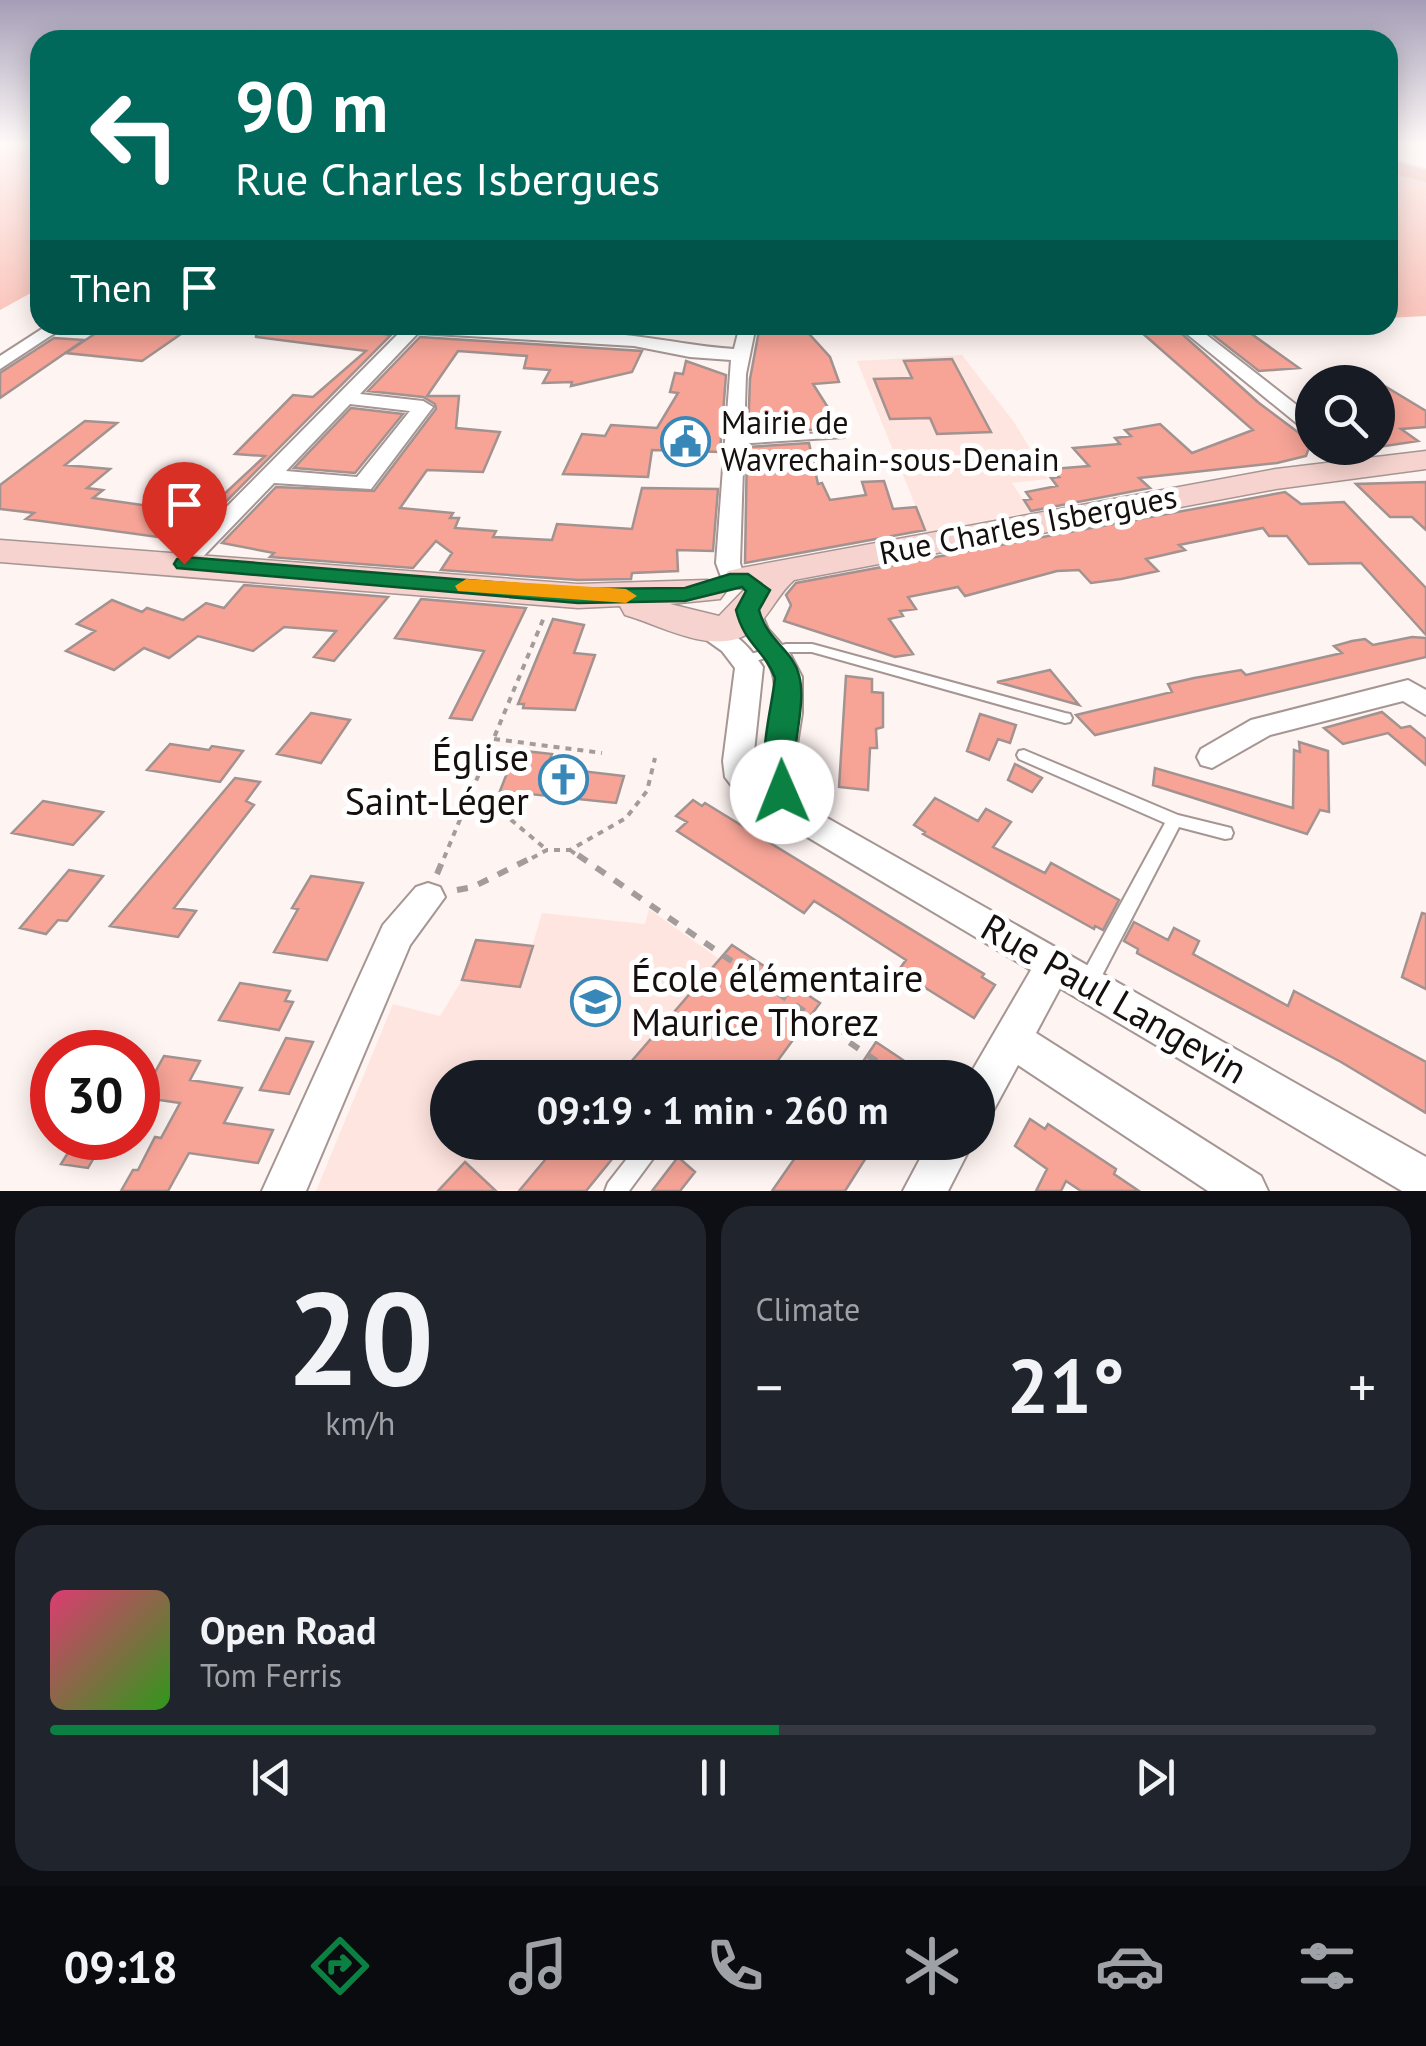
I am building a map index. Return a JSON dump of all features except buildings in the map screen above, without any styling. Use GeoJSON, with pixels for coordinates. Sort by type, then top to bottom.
{"type":"FeatureCollection","features":[{"type":"Feature","properties":{"kind":"main road","name":"Rue Charles Isbergues"},"geometry":{"type":"LineString","coordinates":[[1395,459],[1426,460]]}},
{"type":"Feature","properties":{"kind":"main road","name":"Rue Charles Isbergues"},"geometry":{"type":"LineString","coordinates":[[0,551],[566,595],[658,611],[1276,479],[1324,465]]}},
{"type":"Feature","properties":{"kind":"main road","name":"Rue Charles Isbergues"},"geometry":{"type":"LineString","coordinates":[[0,541],[85,556]]}},
{"type":"Feature","properties":{"kind":"street"},"geometry":{"type":"LineString","coordinates":[[0,364],[44,335]]}},
{"type":"Feature","properties":{"kind":"street"},"geometry":{"type":"LineString","coordinates":[[184,564],[343,398],[418,335]]}},
{"type":"Feature","properties":{"kind":"street"},"geometry":{"type":"LineString","coordinates":[[538,335],[634,341],[690,352],[745,341],[737,374],[728,563],[733,597],[725,640],[758,656]]}},
{"type":"Feature","properties":{"kind":"street"},"geometry":{"type":"LineString","coordinates":[[1197,335],[1295,413]]}},
{"type":"Feature","properties":{"kind":"street"},"geometry":{"type":"LineString","coordinates":[[343,398],[423,406],[347,504]]}},
{"type":"Feature","properties":{"kind":"street"},"geometry":{"type":"LineString","coordinates":[[268,476],[364,484]]}},
{"type":"Feature","properties":{"kind":"street","name":"Rue Paul Langevin"},"geometry":{"type":"LineString","coordinates":[[733,597],[753,632],[758,656],[751,674],[738,761],[740,776],[750,789],[1426,1181]]}},
{"type":"Feature","properties":{"kind":"street","name":"Rue Paul Langevin"},"geometry":{"type":"LineString","coordinates":[[758,656],[782,665],[788,678],[779,782],[802,817]]}},
{"type":"Feature","properties":{"kind":"street"},"geometry":{"type":"LineString","coordinates":[[1212,757],[1261,727],[1408,690],[1426,705]]}},
{"type":"Feature","properties":{"kind":"street"},"geometry":{"type":"LineString","coordinates":[[284,1191],[396,936],[428,897]]}},
{"type":"Feature","properties":{"kind":"street"},"geometry":{"type":"LineString","coordinates":[[995,1069],[1054,964]]}},
{"type":"Feature","properties":{"kind":"street"},"geometry":{"type":"LineString","coordinates":[[1012,1039],[1246,1191]]}},
{"type":"Feature","properties":{"kind":"street"},"geometry":{"type":"LineString","coordinates":[[925,1191],[942,1160]]}},
{"type":"Feature","properties":{"kind":"lane"},"geometry":{"type":"LineString","coordinates":[[735,441],[840,435]]}},
{"type":"Feature","properties":{"kind":"lane"},"geometry":{"type":"LineString","coordinates":[[758,656],[786,648],[823,650],[1065,718]]}},
{"type":"Feature","properties":{"kind":"lane"},"geometry":{"type":"LineString","coordinates":[[1024,755],[1175,820],[1225,834]]}},
{"type":"Feature","properties":{"kind":"lane"},"geometry":{"type":"LineString","coordinates":[[1088,984],[1175,820]]}},
{"type":"Feature","properties":{"kind":"lane"},"geometry":{"type":"LineString","coordinates":[[616,1191],[639,1160]]}},
{"type":"Feature","properties":{"kind":"path"},"geometry":{"type":"LineString","coordinates":[[428,897],[494,740],[566,595]]}},
{"type":"Feature","properties":{"kind":"path"},"geometry":{"type":"LineString","coordinates":[[494,740],[602,752]]}},
{"type":"Feature","properties":{"kind":"path"},"geometry":{"type":"LineString","coordinates":[[428,897],[472,887],[547,850],[570,850],[636,809],[648,791],[656,758]]}},
{"type":"Feature","properties":{"kind":"path"},"geometry":{"type":"LineString","coordinates":[[470,795],[485,798],[547,850]]}},
{"type":"Feature","properties":{"kind":"path"},"geometry":{"type":"LineString","coordinates":[[570,850],[875,1060]]}},
{"type":"Feature","properties":{"kind":"shaded area"},"geometry":{"type":"Polygon","coordinates":[[[0,200],[30,200],[30,294],[0,310],[0,200]]]}},
{"type":"Feature","properties":{"kind":"shaded area"},"geometry":{"type":"Polygon","coordinates":[[[1398,200],[1426,200],[1426,316],[1398,317],[1398,200]]]}},
{"type":"Feature","properties":{"kind":"shaded area"},"geometry":{"type":"Polygon","coordinates":[[[962,355],[1014,422],[1048,479],[1012,483],[1031,512],[926,532],[857,361],[962,355]]]}},
{"type":"Feature","properties":{"kind":"shaded area","name":"École élémentaire Maurice Thorez"},"geometry":{"type":"Polygon","coordinates":[[[649,909],[756,985],[694,1060],[430,1060],[430,1160],[612,1160],[586,1191],[316,1191],[393,1004],[440,1016],[462,980],[520,987],[542,913],[645,924],[649,909]]]}},
{"type":"Feature","properties":{"kind":"slow traffic"},"geometry":{"type":"LineString","coordinates":[[466,586],[626,596]]}},
{"type":"Feature","properties":{"kind":"place","name":"Mairie de Wavrechain-sous-Denain"},"geometry":{"type":"Point","coordinates":[686,441]}},
{"type":"Feature","properties":{"kind":"place","name":"Église Saint-Léger"},"geometry":{"type":"Point","coordinates":[564,780]}},
{"type":"Feature","properties":{"kind":"place","name":"École élémentaire Maurice Thorez"},"geometry":{"type":"Point","coordinates":[596,1001]}},
{"type":"Feature","properties":{"kind":"route"},"geometry":{"type":"LineString","coordinates":[[184,564],[578,596],[685,594],[707,592],[730,580],[748,581],[758,590],[748,610],[753,632],[782,665],[788,678],[778,772],[782,792]]}}]}
